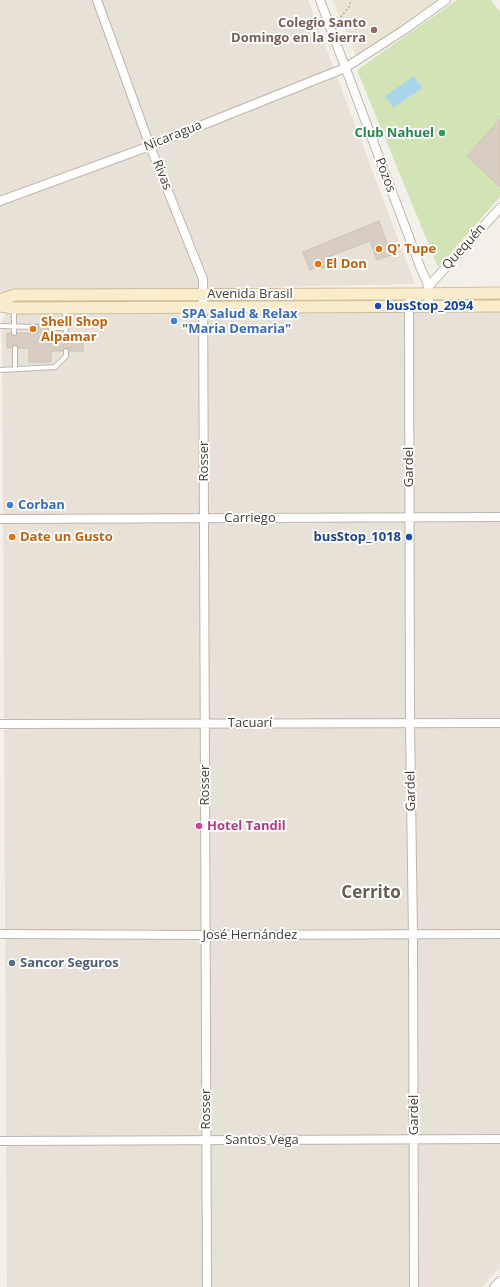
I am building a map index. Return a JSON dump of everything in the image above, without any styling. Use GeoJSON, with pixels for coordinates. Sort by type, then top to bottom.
{"type":"FeatureCollection","features":[{"type":"Feature","properties":{"kind":"main road","name":"Avenida Brasil"},"geometry":{"type":"LineString","coordinates":[[0,300],[15,295],[409,294],[428,290],[500,293]]}},
{"type":"Feature","properties":{"kind":"main road","name":"Avenida Brasil"},"geometry":{"type":"LineString","coordinates":[[0,306],[14,308],[65,308],[500,306]]}},
{"type":"Feature","properties":{"kind":"street","name":"Rivas"},"geometry":{"type":"LineString","coordinates":[[97,0],[150,146],[202,275],[202,307]]}},
{"type":"Feature","properties":{"kind":"street","name":"Pozos"},"geometry":{"type":"LineString","coordinates":[[320,0],[421,269],[428,290],[428,306]]}},
{"type":"Feature","properties":{"kind":"street","name":"Nicaragua"},"geometry":{"type":"LineString","coordinates":[[0,201],[150,146],[345,68],[404,30],[446,0]]}},
{"type":"Feature","properties":{"kind":"street","name":"Quequén"},"geometry":{"type":"LineString","coordinates":[[428,290],[500,208]]}},
{"type":"Feature","properties":{"kind":"street","name":"Gardel"},"geometry":{"type":"LineString","coordinates":[[409,294],[414,1287]]}},
{"type":"Feature","properties":{"kind":"street","name":"Rosser"},"geometry":{"type":"LineString","coordinates":[[202,307],[207,1287]]}},
{"type":"Feature","properties":{"kind":"street","name":"Carriego"},"geometry":{"type":"LineString","coordinates":[[0,519],[500,517]]}},
{"type":"Feature","properties":{"kind":"street","name":"Tacuarí"},"geometry":{"type":"LineString","coordinates":[[0,724],[500,723]]}},
{"type":"Feature","properties":{"kind":"street","name":"José Hernández"},"geometry":{"type":"LineString","coordinates":[[0,934],[500,934]]}},
{"type":"Feature","properties":{"kind":"street","name":"Santos Vega"},"geometry":{"type":"LineString","coordinates":[[0,1141],[500,1139]]}},
{"type":"Feature","properties":{"kind":"street"},"geometry":{"type":"LineString","coordinates":[[494,1287],[500,1281]]}},
{"type":"Feature","properties":{"kind":"lane"},"geometry":{"type":"LineString","coordinates":[[14,308],[14,333]]}},
{"type":"Feature","properties":{"kind":"lane"},"geometry":{"type":"LineString","coordinates":[[65,308],[66,334]]}},
{"type":"Feature","properties":{"kind":"lane"},"geometry":{"type":"LineString","coordinates":[[0,326],[36,327]]}},
{"type":"Feature","properties":{"kind":"lane"},"geometry":{"type":"LineString","coordinates":[[51,328],[65,328]]}},
{"type":"Feature","properties":{"kind":"lane"},"geometry":{"type":"LineString","coordinates":[[15,348],[15,369]]}},
{"type":"Feature","properties":{"kind":"lane"},"geometry":{"type":"LineString","coordinates":[[0,370],[55,367],[66,356],[66,351]]}},
{"type":"Feature","properties":{"kind":"path"},"geometry":{"type":"LineString","coordinates":[[328,23],[338,20],[348,7],[351,0]]}},
{"type":"Feature","properties":{"kind":"shaded area"},"geometry":{"type":"Polygon","coordinates":[[[0,0],[308,0],[415,284],[0,292],[0,0]]]}},
{"type":"Feature","properties":{"kind":"shaded area","name":"Colegio Santo Domingo en la Sierra"},"geometry":{"type":"Polygon","coordinates":[[[333,0],[448,0],[358,60],[333,0]]]}},
{"type":"Feature","properties":{"kind":"shaded area"},"geometry":{"type":"Polygon","coordinates":[[[500,309],[500,1267],[482,1287],[7,1287],[3,318],[8,312],[500,309]]]}},
{"type":"Feature","properties":{"kind":"green space","name":"Club Nahuel"},"geometry":{"type":"Polygon","coordinates":[[[457,0],[491,0],[500,12],[500,197],[438,267],[357,70],[457,0]]]}},
{"type":"Feature","properties":{"kind":"green space"},"geometry":{"type":"Polygon","coordinates":[[[197,300],[14,303],[14,301],[197,300]]]}},
{"type":"Feature","properties":{"kind":"water"},"geometry":{"type":"Polygon","coordinates":[[[414,76],[422,88],[393,108],[385,96],[414,76]]]}},
{"type":"Feature","properties":{"kind":"building"},"geometry":{"type":"Polygon","coordinates":[[[500,119],[500,187],[467,156],[500,119]]]}},
{"type":"Feature","properties":{"kind":"building"},"geometry":{"type":"Polygon","coordinates":[[[379,221],[391,255],[377,260],[370,241],[325,258],[325,268],[316,267],[310,270],[303,252],[379,221]]]}},
{"type":"Feature","properties":{"kind":"building"},"geometry":{"type":"Polygon","coordinates":[[[37,324],[51,324],[48,330],[51,334],[63,334],[66,337],[69,334],[83,335],[83,351],[70,351],[66,348],[62,351],[51,351],[51,362],[29,362],[29,348],[18,348],[13,345],[12,348],[7,348],[7,333],[11,333],[16,336],[17,333],[36,333],[36,330],[39,327],[37,324]]]}},
{"type":"Feature","properties":{"kind":"place","name":"Colegio Santo Domingo en la Sierra"},"geometry":{"type":"Point","coordinates":[374,30]}},
{"type":"Feature","properties":{"kind":"place","name":"Club Nahuel"},"geometry":{"type":"Point","coordinates":[442,133]}},
{"type":"Feature","properties":{"kind":"place","name":"Q' Tupe"},"geometry":{"type":"Point","coordinates":[379,249]}},
{"type":"Feature","properties":{"kind":"place","name":"El Don"},"geometry":{"type":"Point","coordinates":[318,264]}},
{"type":"Feature","properties":{"kind":"place","name":"busStop_2094"},"geometry":{"type":"Point","coordinates":[378,306]}},
{"type":"Feature","properties":{"kind":"place","name":"SPA Salud & Relax \"Maria Demaria\""},"geometry":{"type":"Point","coordinates":[174,321]}},
{"type":"Feature","properties":{"kind":"place","name":"Shell Shop Alpamar"},"geometry":{"type":"Point","coordinates":[33,329]}},
{"type":"Feature","properties":{"kind":"place","name":"Corban"},"geometry":{"type":"Point","coordinates":[10,505]}},
{"type":"Feature","properties":{"kind":"place","name":"Date un Gusto"},"geometry":{"type":"Point","coordinates":[12,537]}},
{"type":"Feature","properties":{"kind":"place","name":"busStop_1018"},"geometry":{"type":"Point","coordinates":[409,537]}},
{"type":"Feature","properties":{"kind":"place","name":"Hotel Tandil"},"geometry":{"type":"Point","coordinates":[199,826]}},
{"type":"Feature","properties":{"kind":"place","name":"Sancor Seguros"},"geometry":{"type":"Point","coordinates":[12,963]}},
{"type":"Feature","properties":{"kind":"district","name":"Cerrito"},"geometry":{"type":"Point","coordinates":[371,893]}}]}
